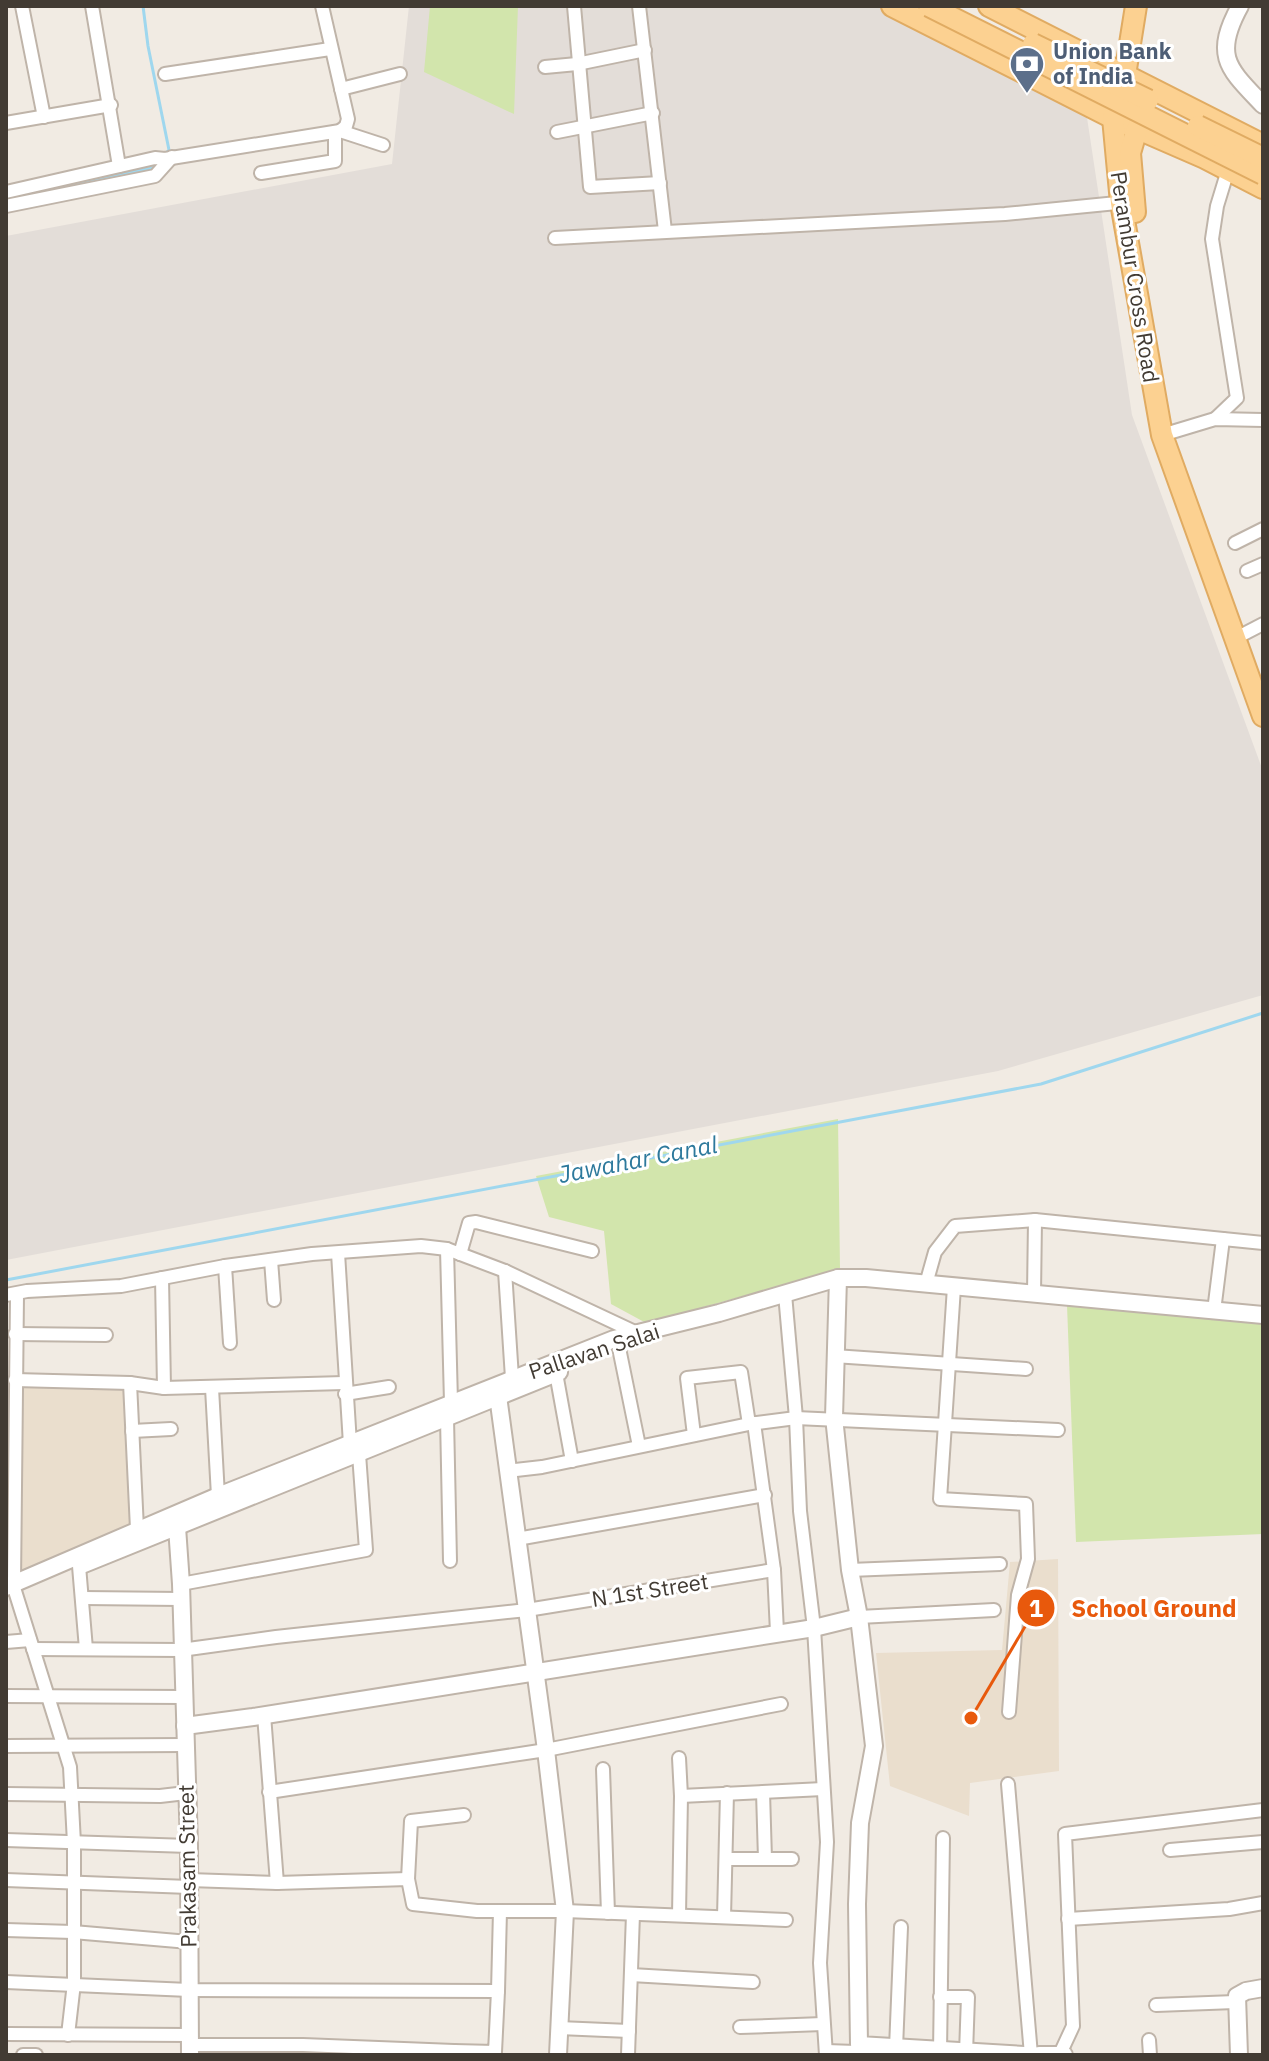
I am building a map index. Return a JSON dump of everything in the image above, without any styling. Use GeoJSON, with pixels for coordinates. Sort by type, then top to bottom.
{"type":"FeatureCollection","features":[{"type":"Feature","properties":{"kind":"main road"},"geometry":{"type":"LineString","coordinates":[[892,6],[1113,118],[1205,158],[1263,188]]}},
{"type":"Feature","properties":{"kind":"main road"},"geometry":{"type":"LineString","coordinates":[[929,6],[1263,174]]}},
{"type":"Feature","properties":{"kind":"main road"},"geometry":{"type":"LineString","coordinates":[[954,6],[1263,158]]}},
{"type":"Feature","properties":{"kind":"main road"},"geometry":{"type":"LineString","coordinates":[[989,6],[1263,145]]}},
{"type":"Feature","properties":{"kind":"main road"},"geometry":{"type":"LineString","coordinates":[[1121,73],[1125,6]]}},
{"type":"Feature","properties":{"kind":"main road"},"geometry":{"type":"LineString","coordinates":[[1121,73],[1136,6]]}},
{"type":"Feature","properties":{"kind":"main road"},"geometry":{"type":"LineString","coordinates":[[1050,85],[1069,45]]}},
{"type":"Feature","properties":{"kind":"main road","name":"Perambur Cross Road"},"geometry":{"type":"LineString","coordinates":[[1113,118],[1166,433],[1249,632]]}},
{"type":"Feature","properties":{"kind":"main road"},"geometry":{"type":"LineString","coordinates":[[1205,158],[1222,124]]}},
{"type":"Feature","properties":{"kind":"main road","name":"Perambur Cross Road"},"geometry":{"type":"LineString","coordinates":[[1127,202],[1130,153],[1137,129]]}},
{"type":"Feature","properties":{"kind":"main road"},"geometry":{"type":"LineString","coordinates":[[1249,632],[1263,675]]}},
{"type":"Feature","properties":{"kind":"main road"},"geometry":{"type":"LineString","coordinates":[[1249,632],[1263,716]]}},
{"type":"Feature","properties":{"kind":"street"},"geometry":{"type":"LineString","coordinates":[[22,6],[44,117]]}},
{"type":"Feature","properties":{"kind":"street"},"geometry":{"type":"LineString","coordinates":[[92,6],[119,166]]}},
{"type":"Feature","properties":{"kind":"street"},"geometry":{"type":"LineString","coordinates":[[322,6],[348,119],[346,126],[337,132]]}},
{"type":"Feature","properties":{"kind":"street"},"geometry":{"type":"LineString","coordinates":[[574,6],[590,187],[660,183]]}},
{"type":"Feature","properties":{"kind":"street"},"geometry":{"type":"LineString","coordinates":[[639,6],[665,231]]}},
{"type":"Feature","properties":{"kind":"street"},"geometry":{"type":"LineString","coordinates":[[1240,6],[1231,26],[1226,56],[1230,70],[1263,105]]}},
{"type":"Feature","properties":{"kind":"street"},"geometry":{"type":"LineString","coordinates":[[165,74],[330,49]]}},
{"type":"Feature","properties":{"kind":"street"},"geometry":{"type":"LineString","coordinates":[[545,67],[577,64],[645,50]]}},
{"type":"Feature","properties":{"kind":"street"},"geometry":{"type":"LineString","coordinates":[[341,89],[400,74]]}},
{"type":"Feature","properties":{"kind":"street"},"geometry":{"type":"LineString","coordinates":[[6,123],[111,105]]}},
{"type":"Feature","properties":{"kind":"street"},"geometry":{"type":"LineString","coordinates":[[557,132],[653,113]]}},
{"type":"Feature","properties":{"kind":"street"},"geometry":{"type":"LineString","coordinates":[[261,173],[335,161],[337,132]]}},
{"type":"Feature","properties":{"kind":"street"},"geometry":{"type":"LineString","coordinates":[[6,192],[119,166],[337,132],[383,145]]}},
{"type":"Feature","properties":{"kind":"street"},"geometry":{"type":"LineString","coordinates":[[6,206],[155,176],[164,158]]}},
{"type":"Feature","properties":{"kind":"street"},"geometry":{"type":"LineString","coordinates":[[1215,419],[1237,398],[1212,239],[1217,206],[1228,170]]}},
{"type":"Feature","properties":{"kind":"street"},"geometry":{"type":"LineString","coordinates":[[555,238],[1005,214],[1127,202]]}},
{"type":"Feature","properties":{"kind":"street"},"geometry":{"type":"LineString","coordinates":[[1166,433],[1215,419],[1263,420]]}},
{"type":"Feature","properties":{"kind":"street"},"geometry":{"type":"LineString","coordinates":[[1235,543],[1263,529]]}},
{"type":"Feature","properties":{"kind":"street"},"geometry":{"type":"LineString","coordinates":[[1247,571],[1263,564]]}},
{"type":"Feature","properties":{"kind":"street"},"geometry":{"type":"LineString","coordinates":[[1034,1294],[1035,1220]]}},
{"type":"Feature","properties":{"kind":"street"},"geometry":{"type":"LineString","coordinates":[[926,1284],[935,1252],[955,1226],[1035,1220],[1263,1243]]}},
{"type":"Feature","properties":{"kind":"street"},"geometry":{"type":"LineString","coordinates":[[450,1561],[449,1410],[454,1251],[469,1223],[476,1222],[592,1251]]}},
{"type":"Feature","properties":{"kind":"street"},"geometry":{"type":"LineString","coordinates":[[1214,1311],[1223,1239]]}},
{"type":"Feature","properties":{"kind":"street"},"geometry":{"type":"LineString","coordinates":[[68,2035],[74,1983],[74,1843],[70,1767],[10,1589],[10,1404],[15,1380],[10,1356],[15,1334],[11,1295],[27,1291],[121,1286],[225,1266],[407,1246],[454,1251],[505,1271],[639,1334],[631,1343],[619,1348],[498,1396],[449,1410]]}},
{"type":"Feature","properties":{"kind":"street"},"geometry":{"type":"LineString","coordinates":[[83,1598],[181,1591],[366,1550],[344,1388],[338,1253]]}},
{"type":"Feature","properties":{"kind":"street"},"geometry":{"type":"LineString","coordinates":[[271,1260],[274,1300]]}},
{"type":"Feature","properties":{"kind":"street"},"geometry":{"type":"LineString","coordinates":[[225,1266],[230,1343]]}},
{"type":"Feature","properties":{"kind":"street"},"geometry":{"type":"LineString","coordinates":[[505,1271],[512,1378]]}},
{"type":"Feature","properties":{"kind":"street"},"geometry":{"type":"LineString","coordinates":[[162,1278],[164,1388]]}},
{"type":"Feature","properties":{"kind":"street"},"geometry":{"type":"LineString","coordinates":[[838,1278],[834,1417],[850,1570],[859,1617],[874,1746],[860,1823],[857,2051]]}},
{"type":"Feature","properties":{"kind":"street","name":"Pallavan Salai"},"geometry":{"type":"LineString","coordinates":[[10,1589],[137,1529],[218,1496],[354,1449],[449,1410],[512,1378],[628,1335],[838,1278],[1263,1315]]}},
{"type":"Feature","properties":{"kind":"street"},"geometry":{"type":"LineString","coordinates":[[954,1287],[940,1499],[1026,1504],[1028,1559],[1018,1595],[1009,1712]]}},
{"type":"Feature","properties":{"kind":"street"},"geometry":{"type":"LineString","coordinates":[[785,1294],[796,1418],[800,1511],[814,1628],[827,1842],[820,1963],[826,2053],[896,2048],[1024,2055]]}},
{"type":"Feature","properties":{"kind":"street"},"geometry":{"type":"LineString","coordinates":[[15,1334],[106,1335]]}},
{"type":"Feature","properties":{"kind":"street"},"geometry":{"type":"LineString","coordinates":[[619,1348],[639,1446]]}},
{"type":"Feature","properties":{"kind":"street"},"geometry":{"type":"LineString","coordinates":[[834,1356],[1026,1369]]}},
{"type":"Feature","properties":{"kind":"street"},"geometry":{"type":"LineString","coordinates":[[694,1435],[687,1378],[741,1372],[765,1495],[774,1570],[777,1632]]}},
{"type":"Feature","properties":{"kind":"street"},"geometry":{"type":"LineString","coordinates":[[556,1373],[572,1461]]}},
{"type":"Feature","properties":{"kind":"street"},"geometry":{"type":"LineString","coordinates":[[15,1380],[130,1383],[164,1388],[389,1387]]}},
{"type":"Feature","properties":{"kind":"street"},"geometry":{"type":"LineString","coordinates":[[130,1383],[137,1529]]}},
{"type":"Feature","properties":{"kind":"street"},"geometry":{"type":"LineString","coordinates":[[212,1388],[218,1496]]}},
{"type":"Feature","properties":{"kind":"street"},"geometry":{"type":"LineString","coordinates":[[498,1396],[565,1911],[558,2055]]}},
{"type":"Feature","properties":{"kind":"street"},"geometry":{"type":"LineString","coordinates":[[507,1471],[796,1418],[834,1417],[1058,1430]]}},
{"type":"Feature","properties":{"kind":"street"},"geometry":{"type":"LineString","coordinates":[[132,1431],[171,1429]]}},
{"type":"Feature","properties":{"kind":"street"},"geometry":{"type":"LineString","coordinates":[[10,1589],[79,1566],[177,1527],[354,1449]]}},
{"type":"Feature","properties":{"kind":"street"},"geometry":{"type":"LineString","coordinates":[[517,1539],[765,1495]]}},
{"type":"Feature","properties":{"kind":"street","name":"Prakasam Street"},"geometry":{"type":"LineString","coordinates":[[177,1527],[189,1846],[190,2045]]}},
{"type":"Feature","properties":{"kind":"street"},"geometry":{"type":"LineString","coordinates":[[850,1570],[1000,1564]]}},
{"type":"Feature","properties":{"kind":"street"},"geometry":{"type":"LineString","coordinates":[[79,1566],[86,1649]]}},
{"type":"Feature","properties":{"kind":"street","name":"N 1st Street"},"geometry":{"type":"LineString","coordinates":[[6,1642],[86,1649],[181,1650],[527,1610],[774,1570]]}},
{"type":"Feature","properties":{"kind":"street"},"geometry":{"type":"LineString","coordinates":[[185,1726],[814,1628],[859,1617],[994,1610]]}},
{"type":"Feature","properties":{"kind":"street"},"geometry":{"type":"LineString","coordinates":[[6,1696],[183,1697]]}},
{"type":"Feature","properties":{"kind":"street"},"geometry":{"type":"LineString","coordinates":[[269,1792],[546,1750],[781,1704]]}},
{"type":"Feature","properties":{"kind":"street"},"geometry":{"type":"LineString","coordinates":[[264,1715],[277,1883]]}},
{"type":"Feature","properties":{"kind":"street"},"geometry":{"type":"LineString","coordinates":[[6,1746],[185,1745]]}},
{"type":"Feature","properties":{"kind":"street"},"geometry":{"type":"LineString","coordinates":[[679,1758],[679,1915]]}},
{"type":"Feature","properties":{"kind":"street"},"geometry":{"type":"LineString","coordinates":[[603,1769],[608,1913]]}},
{"type":"Feature","properties":{"kind":"street"},"geometry":{"type":"LineString","coordinates":[[1008,1784],[1031,2055]]}},
{"type":"Feature","properties":{"kind":"street"},"geometry":{"type":"LineString","coordinates":[[681,1796],[823,1789]]}},
{"type":"Feature","properties":{"kind":"street"},"geometry":{"type":"LineString","coordinates":[[763,1792],[765,1859]]}},
{"type":"Feature","properties":{"kind":"street"},"geometry":{"type":"LineString","coordinates":[[6,1794],[186,1793]]}},
{"type":"Feature","properties":{"kind":"street"},"geometry":{"type":"LineString","coordinates":[[724,1917],[727,1793]]}},
{"type":"Feature","properties":{"kind":"street"},"geometry":{"type":"LineString","coordinates":[[1039,2055],[1062,2055],[1073,2026],[1065,1834],[1263,1810]]}},
{"type":"Feature","properties":{"kind":"street"},"geometry":{"type":"LineString","coordinates":[[464,1815],[411,1821],[408,1879],[413,1904],[500,1911],[786,1920]]}},
{"type":"Feature","properties":{"kind":"street"},"geometry":{"type":"LineString","coordinates":[[940,2052],[943,1838]]}},
{"type":"Feature","properties":{"kind":"street"},"geometry":{"type":"LineString","coordinates":[[6,1840],[189,1846]]}},
{"type":"Feature","properties":{"kind":"street"},"geometry":{"type":"LineString","coordinates":[[1170,1850],[1263,1842]]}},
{"type":"Feature","properties":{"kind":"street"},"geometry":{"type":"LineString","coordinates":[[726,1859],[792,1859]]}},
{"type":"Feature","properties":{"kind":"street"},"geometry":{"type":"LineString","coordinates":[[6,1880],[189,1884],[408,1879]]}},
{"type":"Feature","properties":{"kind":"street"},"geometry":{"type":"LineString","coordinates":[[1068,1919],[1229,1909],[1263,1903]]}},
{"type":"Feature","properties":{"kind":"street"},"geometry":{"type":"LineString","coordinates":[[6,2034],[302,2050],[495,2052],[500,1911]]}},
{"type":"Feature","properties":{"kind":"street"},"geometry":{"type":"LineString","coordinates":[[628,2055],[633,1914]]}},
{"type":"Feature","properties":{"kind":"street"},"geometry":{"type":"LineString","coordinates":[[896,2048],[901,1927]]}},
{"type":"Feature","properties":{"kind":"street"},"geometry":{"type":"LineString","coordinates":[[6,1930],[189,1942]]}},
{"type":"Feature","properties":{"kind":"street"},"geometry":{"type":"LineString","coordinates":[[631,1975],[753,1982]]}},
{"type":"Feature","properties":{"kind":"street"},"geometry":{"type":"LineString","coordinates":[[6,1982],[189,1990],[498,1991]]}},
{"type":"Feature","properties":{"kind":"street"},"geometry":{"type":"LineString","coordinates":[[1239,2055],[1237,1996],[1263,1988]]}},
{"type":"Feature","properties":{"kind":"street"},"geometry":{"type":"LineString","coordinates":[[940,1997],[968,1997],[966,2053]]}},
{"type":"Feature","properties":{"kind":"street"},"geometry":{"type":"LineString","coordinates":[[1156,2005],[1235,2002]]}},
{"type":"Feature","properties":{"kind":"street"},"geometry":{"type":"LineString","coordinates":[[740,2027],[823,2024]]}},
{"type":"Feature","properties":{"kind":"street"},"geometry":{"type":"LineString","coordinates":[[559,2028],[629,2031]]}},
{"type":"Feature","properties":{"kind":"street"},"geometry":{"type":"LineString","coordinates":[[1149,2040],[1150,2055]]}},
{"type":"Feature","properties":{"kind":"street"},"geometry":{"type":"LineString","coordinates":[[23,2055],[36,2055]]}},
{"type":"Feature","properties":{"kind":"shaded area"},"geometry":{"type":"Polygon","coordinates":[[[409,6],[894,6],[1086,111],[1132,415],[1263,771],[1263,995],[998,1071],[6,1260],[6,236],[392,164],[409,6]]]}},
{"type":"Feature","properties":{"kind":"shaded area"},"geometry":{"type":"Polygon","coordinates":[[[18,1381],[130,1383],[135,1527],[18,1579],[18,1381]]]}},
{"type":"Feature","properties":{"kind":"shaded area"},"geometry":{"type":"Polygon","coordinates":[[[1058,1559],[1059,1771],[970,1783],[969,1816],[890,1786],[876,1653],[1002,1650],[1010,1562],[1058,1559]]]}},
{"type":"Feature","properties":{"kind":"green space"},"geometry":{"type":"Polygon","coordinates":[[[430,6],[518,6],[514,114],[424,72],[430,6]]]}},
{"type":"Feature","properties":{"kind":"green space"},"geometry":{"type":"Polygon","coordinates":[[[838,1119],[840,1269],[646,1323],[611,1304],[604,1231],[549,1217],[536,1176],[838,1119]]]}},
{"type":"Feature","properties":{"kind":"green space"},"geometry":{"type":"Polygon","coordinates":[[[1067,1305],[1263,1321],[1263,1534],[1076,1542],[1067,1305]]]}},
{"type":"Feature","properties":{"kind":"waterway"},"geometry":{"type":"LineString","coordinates":[[143,6],[169,150],[165,154]]}},
{"type":"Feature","properties":{"kind":"waterway"},"geometry":{"type":"LineString","coordinates":[[6,198],[152,168],[157,162]]}},
{"type":"Feature","properties":{"kind":"waterway","name":"Jawahar Canal"},"geometry":{"type":"LineString","coordinates":[[6,1280],[1041,1084],[1263,1013]]}},
{"type":"Feature","properties":{"kind":"place","name":"Union Bank of India"},"geometry":{"type":"Point","coordinates":[1027,95]}},
{"type":"Feature","properties":{"kind":"place","name":"School Ground"},"geometry":{"type":"Point","coordinates":[971,1718]}}]}
